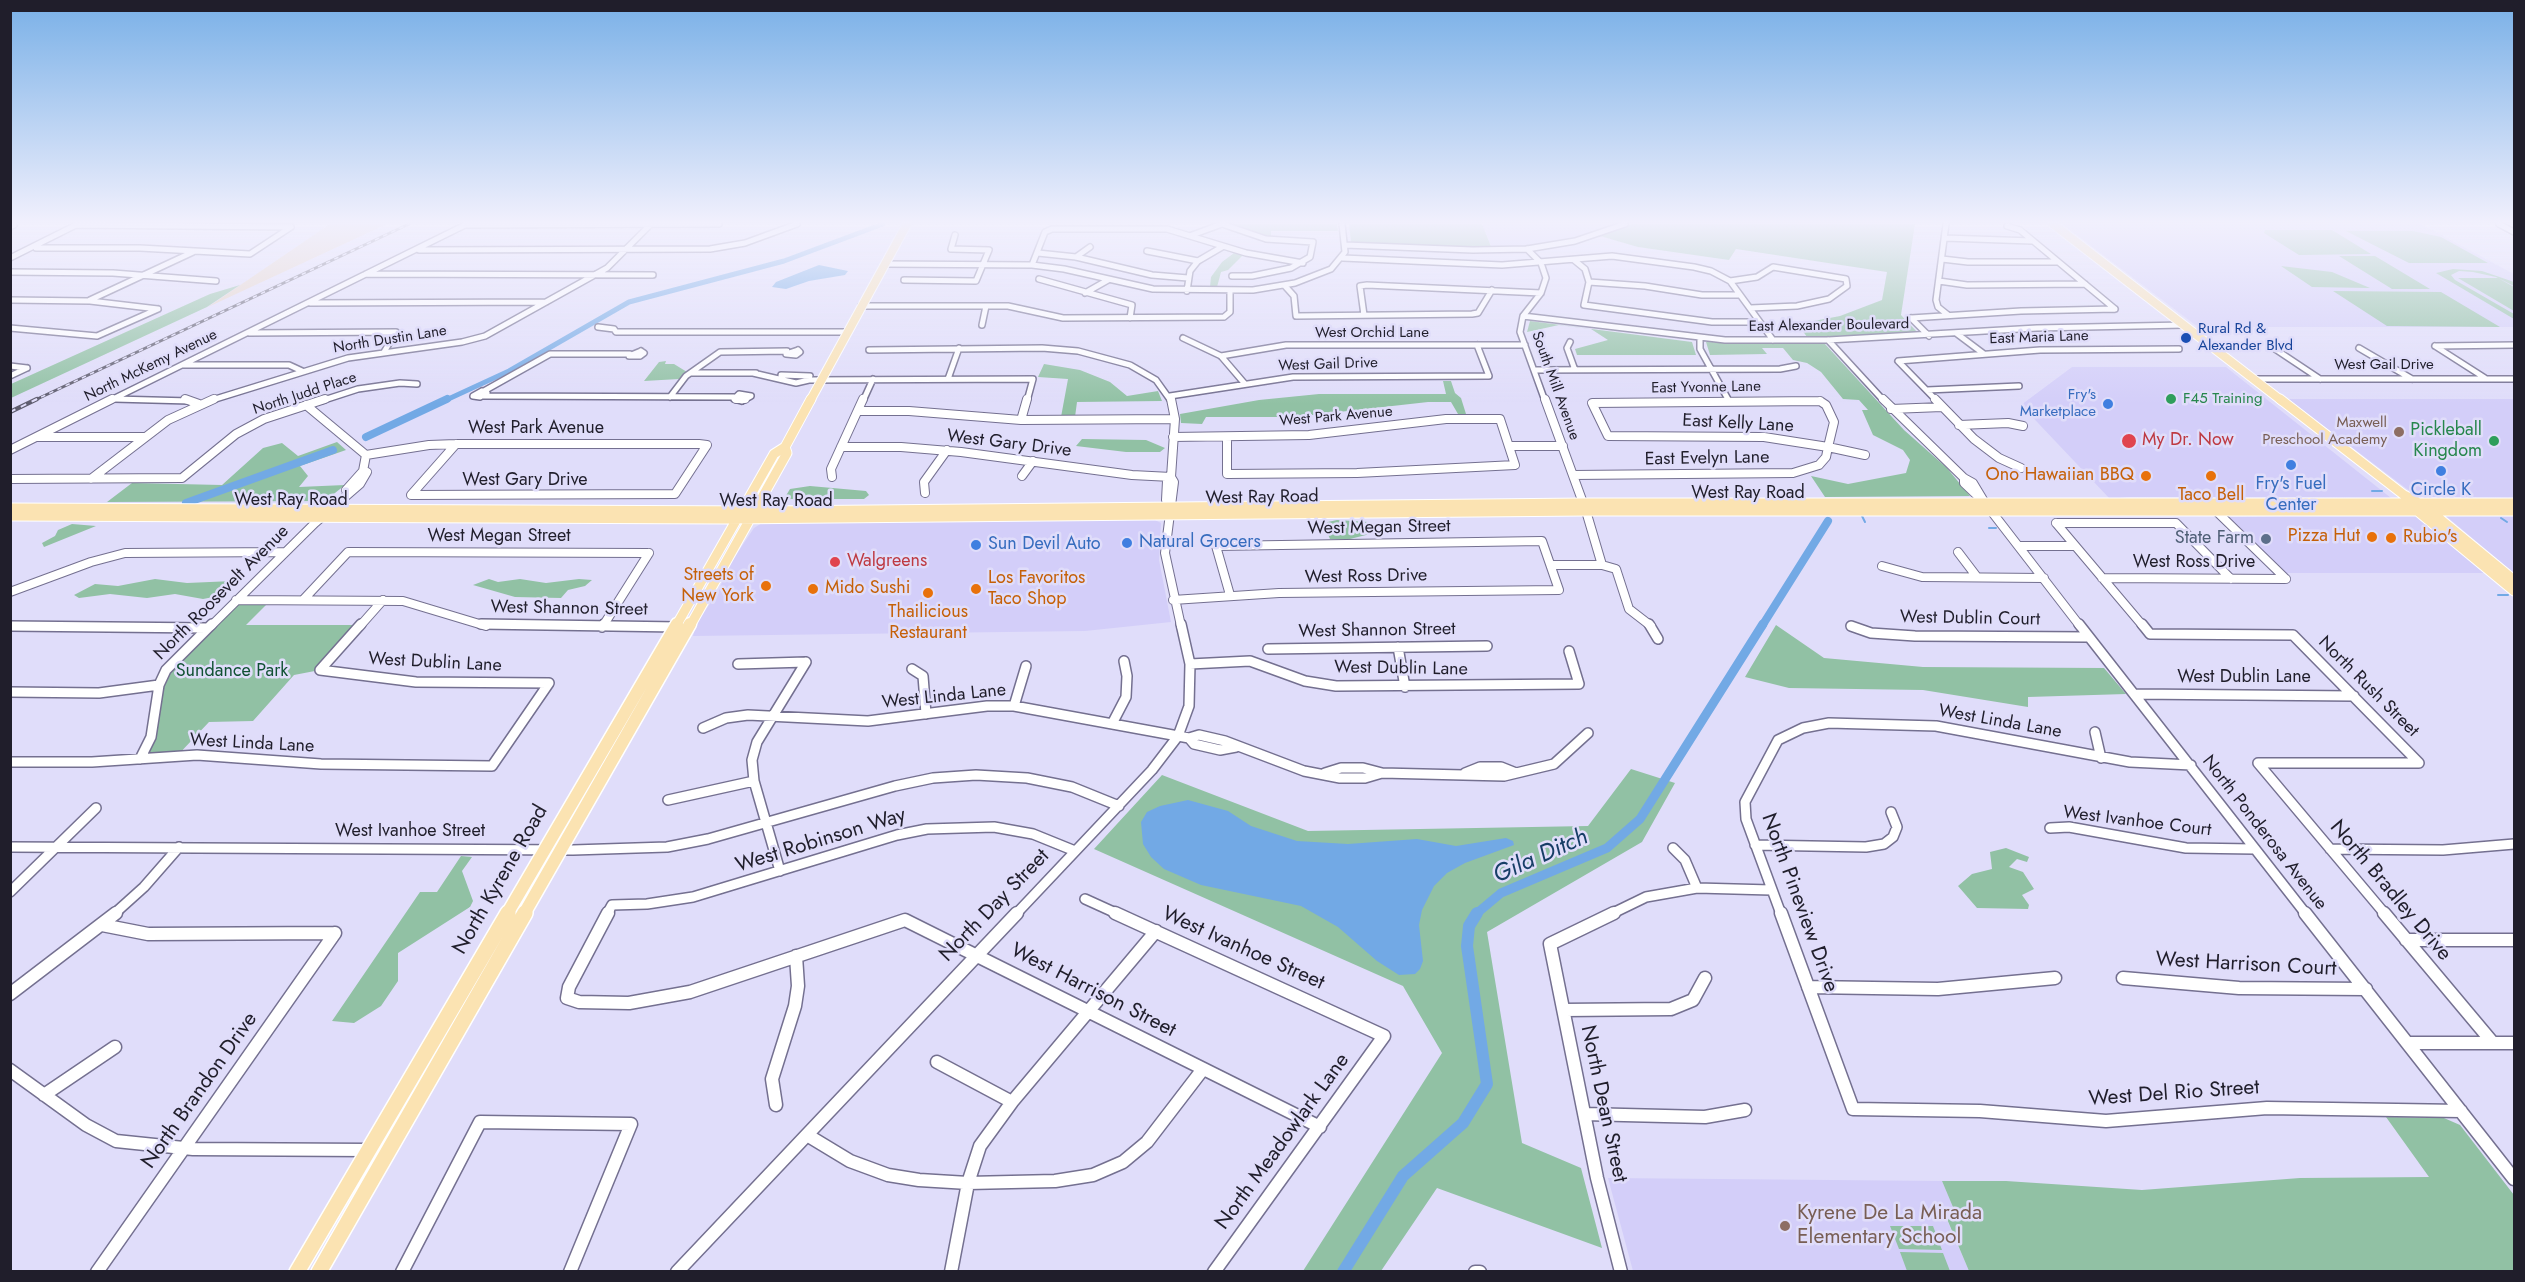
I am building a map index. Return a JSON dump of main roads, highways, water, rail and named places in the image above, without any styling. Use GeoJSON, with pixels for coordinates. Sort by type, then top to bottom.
{"type":"FeatureCollection","features":[{"type":"Feature","properties":{"kind":"main road"},"geometry":{"type":"LineString","coordinates":[[784,447],[873,284]]}},
{"type":"Feature","properties":{"kind":"main road"},"geometry":{"type":"LineString","coordinates":[[2130,284],[2514,580]]}},
{"type":"Feature","properties":{"kind":"main road","name":"North Kyrene Road"},"geometry":{"type":"LineString","coordinates":[[297,1272],[741,515],[774,454],[784,447],[787,453],[753,515],[319,1272]]}},
{"type":"Feature","properties":{"kind":"main road","name":"West Ray Road"},"geometry":{"type":"LineString","coordinates":[[1989,507],[2207,502],[2416,505],[2514,511]]}},
{"type":"Feature","properties":{"kind":"main road","name":"West Ray Road"},"geometry":{"type":"LineString","coordinates":[[10,516],[321,518],[1585,507],[1989,507],[2216,510],[2514,503]]}},
{"type":"Feature","properties":{"kind":"main road"},"geometry":{"type":"LineString","coordinates":[[2416,505],[2514,591]]}},
{"type":"Feature","properties":{"kind":"main road","name":"West Ray Road"},"geometry":{"type":"LineString","coordinates":[[10,508],[329,509],[741,515]]}},
{"type":"Feature","properties":{"kind":"water"},"geometry":{"type":"Polygon","coordinates":[[[775,284],[801,284],[786,289],[772,287],[775,284]]]}},
{"type":"Feature","properties":{"kind":"water"},"geometry":{"type":"Polygon","coordinates":[[[1188,800],[1228,811],[1251,826],[1297,841],[1348,844],[1417,839],[1456,846],[1506,838],[1513,841],[1514,845],[1465,863],[1447,873],[1434,886],[1422,910],[1419,925],[1423,961],[1420,969],[1415,974],[1399,975],[1377,961],[1338,927],[1301,906],[1201,885],[1164,869],[1151,857],[1143,844],[1141,822],[1147,812],[1160,806],[1188,800]]]}},
{"type":"Feature","properties":{"kind":"waterway"},"geometry":{"type":"LineString","coordinates":[[444,401],[509,371],[629,302],[698,284]]}},
{"type":"Feature","properties":{"kind":"waterway"},"geometry":{"type":"LineString","coordinates":[[366,437],[447,399]]}},
{"type":"Feature","properties":{"kind":"waterway"},"geometry":{"type":"LineString","coordinates":[[186,503],[333,450]]}},
{"type":"Feature","properties":{"kind":"waterway"},"geometry":{"type":"LineString","coordinates":[[2372,491],[2382,491]]}},
{"type":"Feature","properties":{"kind":"waterway"},"geometry":{"type":"LineString","coordinates":[[1862,516],[1865,522]]}},
{"type":"Feature","properties":{"kind":"waterway"},"geometry":{"type":"LineString","coordinates":[[2501,518],[2507,522]]}},
{"type":"Feature","properties":{"kind":"waterway","name":"Gila Ditch"},"geometry":{"type":"LineString","coordinates":[[1762,626],[1828,521]]}},
{"type":"Feature","properties":{"kind":"waterway"},"geometry":{"type":"LineString","coordinates":[[1989,528],[1996,528]]}},
{"type":"Feature","properties":{"kind":"waterway"},"geometry":{"type":"LineString","coordinates":[[2498,595],[2508,595]]}},
{"type":"Feature","properties":{"kind":"waterway","name":"Gila Ditch"},"geometry":{"type":"LineString","coordinates":[[1477,913],[1501,893],[1607,848],[1640,819],[1763,624]]}},
{"type":"Feature","properties":{"kind":"waterway","name":"Gila Ditch"},"geometry":{"type":"LineString","coordinates":[[1343,1272],[1403,1176],[1463,1123],[1487,1084],[1467,946],[1469,926],[1477,913]]}},
{"type":"Feature","properties":{"kind":"railway"},"geometry":{"type":"LineString","coordinates":[[33,401],[282,284]]}},
{"type":"Feature","properties":{"kind":"railway"},"geometry":{"type":"LineString","coordinates":[[10,412],[37,399]]}},
{"type":"Feature","properties":{"kind":"place","name":"Rural Rd & Alexander Blvd"},"geometry":{"type":"Point","coordinates":[2186,338]}},
{"type":"Feature","properties":{"kind":"place","name":"F45 Training"},"geometry":{"type":"Point","coordinates":[2171,399]}},
{"type":"Feature","properties":{"kind":"place","name":"Fry's Marketplace"},"geometry":{"type":"Point","coordinates":[2108,404]}},
{"type":"Feature","properties":{"kind":"place","name":"Maxwell Preschool Academy"},"geometry":{"type":"Point","coordinates":[2399,432]}},
{"type":"Feature","properties":{"kind":"place","name":"My Dr. Now"},"geometry":{"type":"Point","coordinates":[2129,441]}},
{"type":"Feature","properties":{"kind":"place","name":"Pickleball Kingdom"},"geometry":{"type":"Point","coordinates":[2494,441]}},
{"type":"Feature","properties":{"kind":"place","name":"Fry's Fuel Center"},"geometry":{"type":"Point","coordinates":[2291,465]}},
{"type":"Feature","properties":{"kind":"place","name":"Circle K"},"geometry":{"type":"Point","coordinates":[2441,471]}},
{"type":"Feature","properties":{"kind":"place","name":"Ono Hawaiian BBQ"},"geometry":{"type":"Point","coordinates":[2146,476]}},
{"type":"Feature","properties":{"kind":"place","name":"Taco Bell"},"geometry":{"type":"Point","coordinates":[2211,476]}},
{"type":"Feature","properties":{"kind":"place","name":"Pizza Hut"},"geometry":{"type":"Point","coordinates":[2372,537]}},
{"type":"Feature","properties":{"kind":"place","name":"Rubio's"},"geometry":{"type":"Point","coordinates":[2391,538]}},
{"type":"Feature","properties":{"kind":"place","name":"State Farm"},"geometry":{"type":"Point","coordinates":[2266,539]}},
{"type":"Feature","properties":{"kind":"place","name":"Natural Grocers"},"geometry":{"type":"Point","coordinates":[1127,543]}},
{"type":"Feature","properties":{"kind":"place","name":"Sun Devil Auto"},"geometry":{"type":"Point","coordinates":[976,545]}},
{"type":"Feature","properties":{"kind":"place","name":"Walgreens"},"geometry":{"type":"Point","coordinates":[835,562]}},
{"type":"Feature","properties":{"kind":"place","name":"Streets of New York"},"geometry":{"type":"Point","coordinates":[766,586]}},
{"type":"Feature","properties":{"kind":"place","name":"Mido Sushi"},"geometry":{"type":"Point","coordinates":[813,589]}},
{"type":"Feature","properties":{"kind":"place","name":"Los Favoritos Taco Shop"},"geometry":{"type":"Point","coordinates":[976,589]}},
{"type":"Feature","properties":{"kind":"place","name":"Thailicious Restaurant"},"geometry":{"type":"Point","coordinates":[928,593]}},
{"type":"Feature","properties":{"kind":"place","name":"Kyrene De La Mirada Elementary School"},"geometry":{"type":"Point","coordinates":[1785,1226]}},
{"type":"Feature","properties":{"kind":"park label","name":"Sundance Park"},"geometry":{"type":"Point","coordinates":[232,672]}}]}
